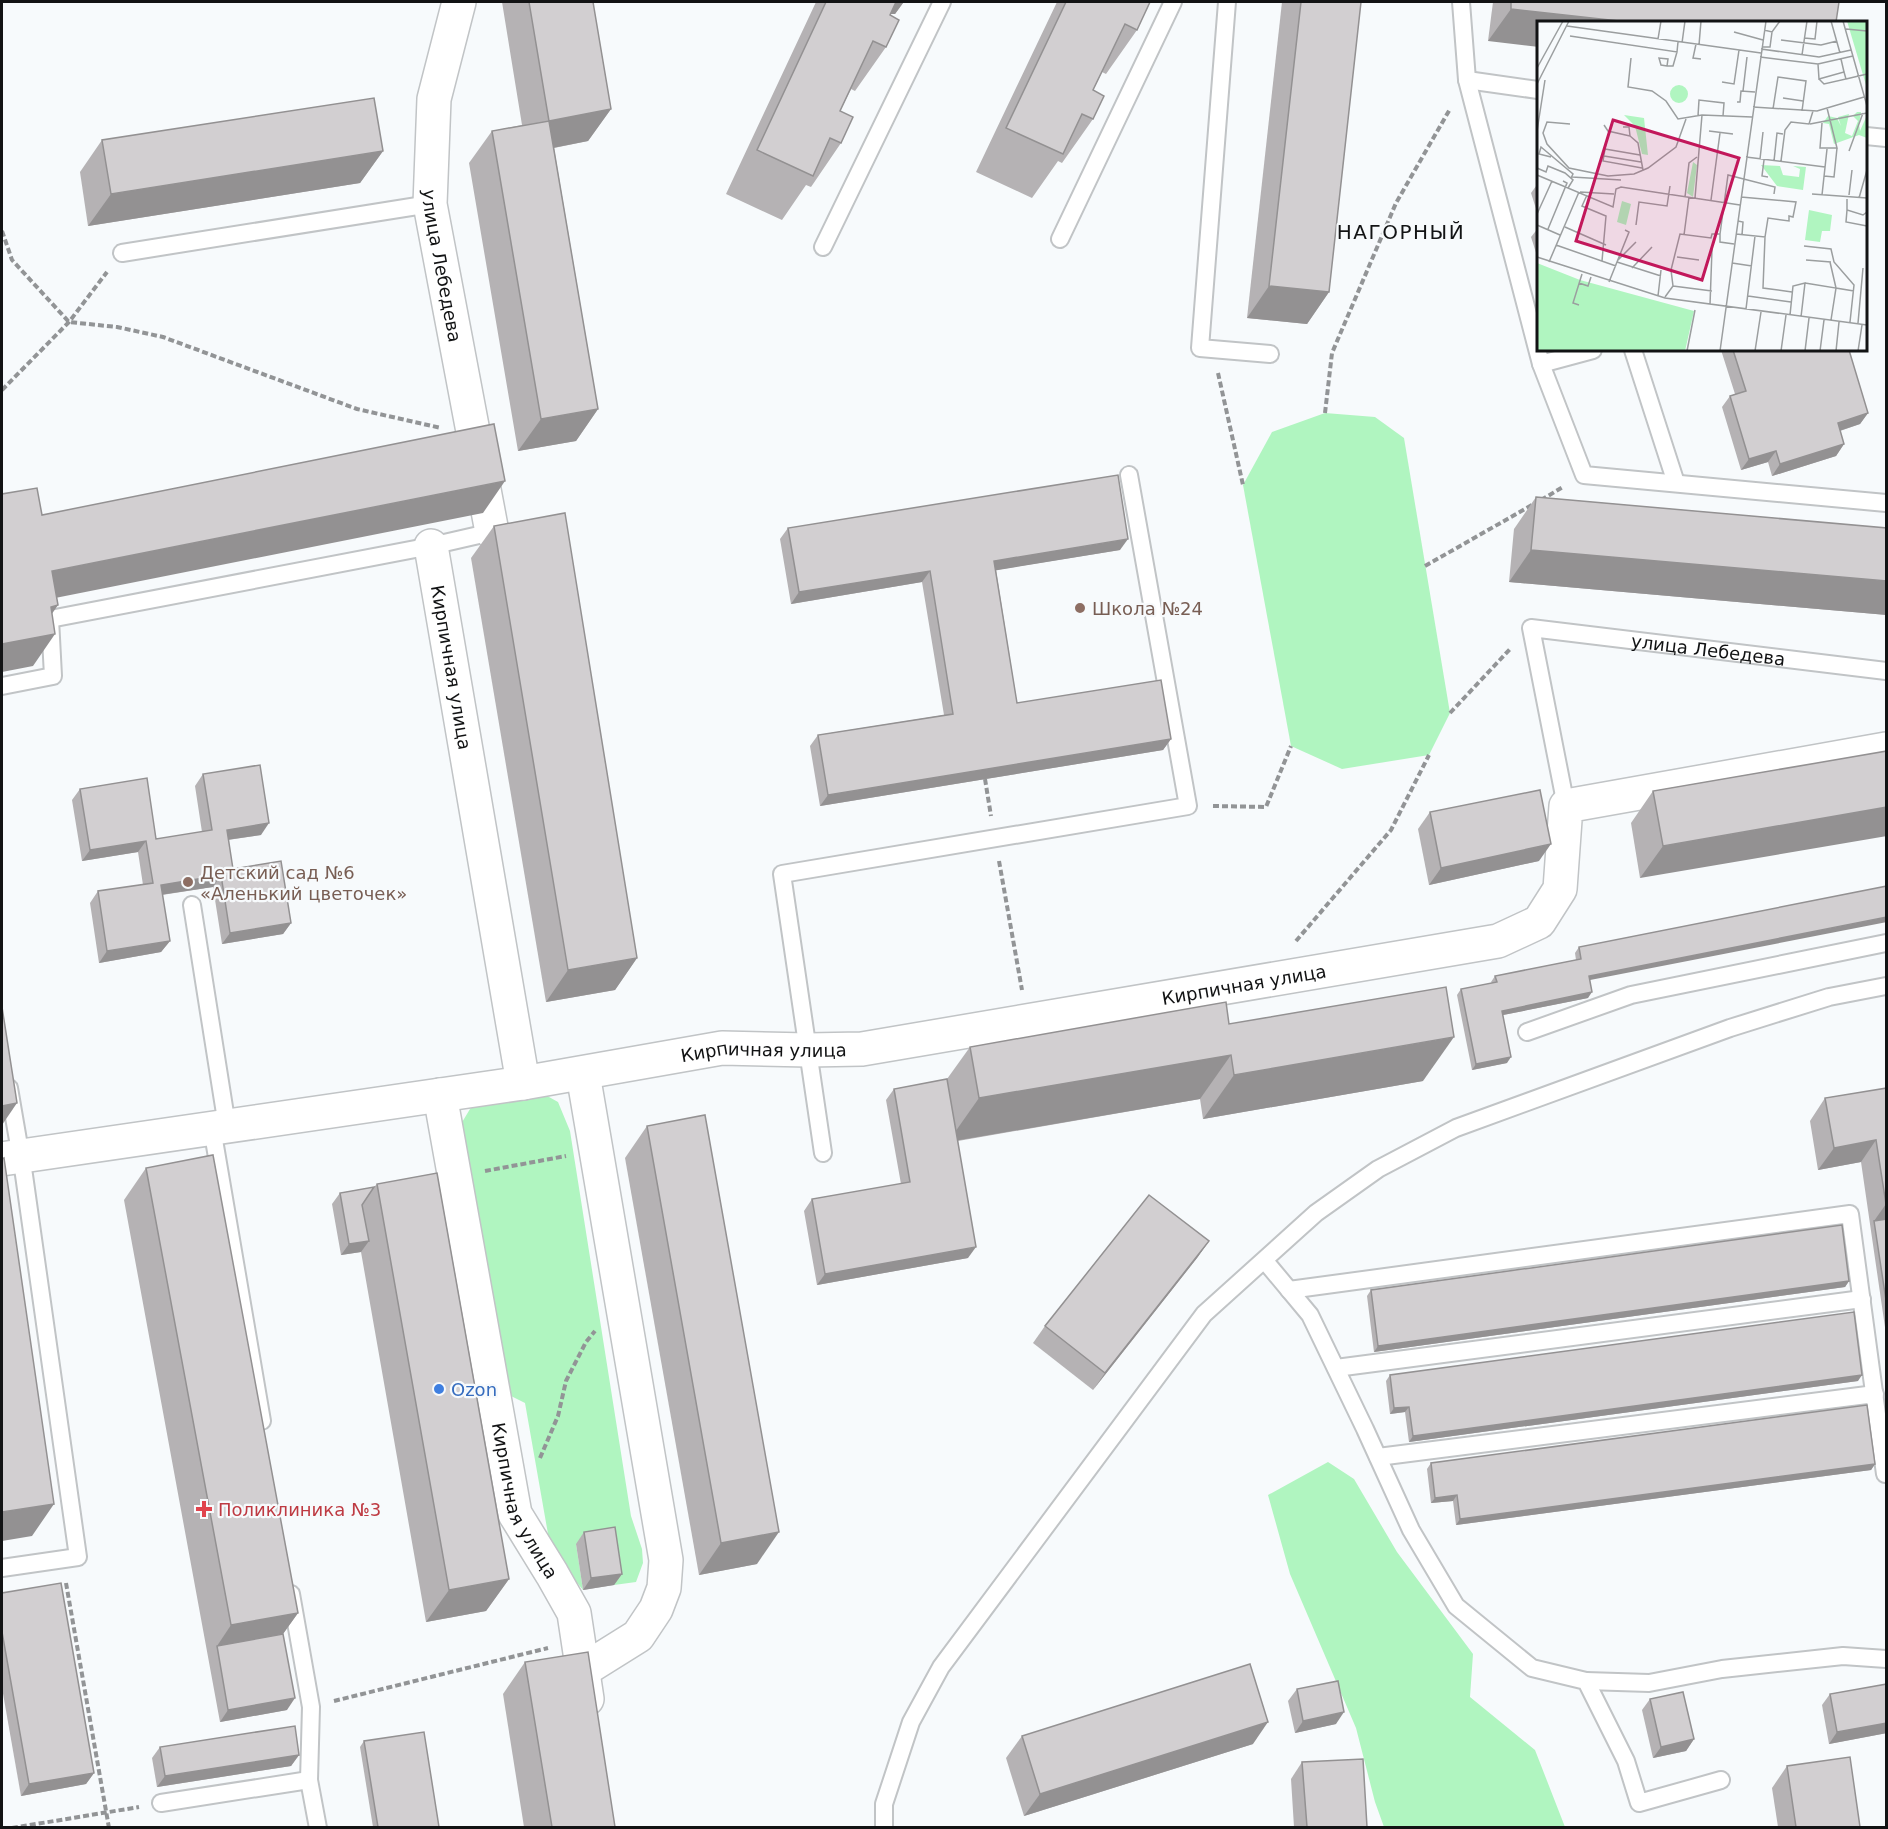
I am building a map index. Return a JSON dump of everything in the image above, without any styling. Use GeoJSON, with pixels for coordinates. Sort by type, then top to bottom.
{"type":"FeatureCollection","features":[{"type":"Feature","properties":{"kind":"street","name":"улица Лебедева"},"geometry":{"type":"LineString","coordinates":[[459,2],[434,99],[430,204],[492,532]]}},
{"type":"Feature","properties":{"kind":"street","name":"Кирпичная улица"},"geometry":{"type":"LineString","coordinates":[[431,546],[523,1083],[722,1048],[808,1050],[862,1048],[1498,941],[1539,922],[1560,889],[1566,806]]}},
{"type":"Feature","properties":{"kind":"street"},"geometry":{"type":"LineString","coordinates":[[1566,806],[1887,749]]}},
{"type":"Feature","properties":{"kind":"street"},"geometry":{"type":"LineString","coordinates":[[580,1656],[638,1636],[656,1609],[664,1588],[666,1560],[583,1074]]}},
{"type":"Feature","properties":{"kind":"street"},"geometry":{"type":"LineString","coordinates":[[11,1158],[523,1083]]}},
{"type":"Feature","properties":{"kind":"street","name":"Кирпичная улица"},"geometry":{"type":"LineString","coordinates":[[440,1095],[515,1514],[573,1613],[592,1727]]}},
{"type":"Feature","properties":{"kind":"lane"},"geometry":{"type":"LineString","coordinates":[[823,247],[942,2]]}},
{"type":"Feature","properties":{"kind":"lane"},"geometry":{"type":"LineString","coordinates":[[1060,239],[1173,2]]}},
{"type":"Feature","properties":{"kind":"lane"},"geometry":{"type":"LineString","coordinates":[[1227,2],[1200,348],[1270,354]]}},
{"type":"Feature","properties":{"kind":"lane"},"geometry":{"type":"LineString","coordinates":[[1461,2],[1467,80],[1537,349]]}},
{"type":"Feature","properties":{"kind":"lane"},"geometry":{"type":"LineString","coordinates":[[1467,80],[1537,90]]}},
{"type":"Feature","properties":{"kind":"lane"},"geometry":{"type":"LineString","coordinates":[[1867,136],[1887,138]]}},
{"type":"Feature","properties":{"kind":"lane"},"geometry":{"type":"LineString","coordinates":[[122,253],[430,204]]}},
{"type":"Feature","properties":{"kind":"lane"},"geometry":{"type":"LineString","coordinates":[[1538,351],[1584,475],[1887,503]]}},
{"type":"Feature","properties":{"kind":"lane"},"geometry":{"type":"LineString","coordinates":[[1541,364],[1589,351]]}},
{"type":"Feature","properties":{"kind":"lane"},"geometry":{"type":"LineString","coordinates":[[1633,351],[1676,483]]}},
{"type":"Feature","properties":{"kind":"lane"},"geometry":{"type":"LineString","coordinates":[[823,1153],[782,874],[1188,806],[1129,475]]}},
{"type":"Feature","properties":{"kind":"lane"},"geometry":{"type":"LineString","coordinates":[[2,686],[53,676],[50,619],[431,546],[492,532]]}},
{"type":"Feature","properties":{"kind":"lane"},"geometry":{"type":"LineString","coordinates":[[1532,628],[1566,806]]}},
{"type":"Feature","properties":{"kind":"lane","name":"улица Лебедева"},"geometry":{"type":"LineString","coordinates":[[1532,628],[1887,671]]}},
{"type":"Feature","properties":{"kind":"lane"},"geometry":{"type":"LineString","coordinates":[[192,904],[220,1127],[264,1435]]}},
{"type":"Feature","properties":{"kind":"lane"},"geometry":{"type":"LineString","coordinates":[[1527,1032],[1631,995],[1887,943]]}},
{"type":"Feature","properties":{"kind":"lane"},"geometry":{"type":"LineString","coordinates":[[884,1827],[884,1804],[911,1722],[941,1667],[1204,1314],[1316,1213],[1378,1169],[1456,1128],[1730,1028],[1829,997],[1887,986]]}},
{"type":"Feature","properties":{"kind":"lane"},"geometry":{"type":"LineString","coordinates":[[2,1568],[78,1557],[11,1158],[7,1076]]}},
{"type":"Feature","properties":{"kind":"lane"},"geometry":{"type":"LineString","coordinates":[[1289,1290],[1850,1214],[1885,1474]]}},
{"type":"Feature","properties":{"kind":"lane"},"geometry":{"type":"LineString","coordinates":[[1265,1261],[1310,1315],[1411,1530],[1456,1606],[1532,1668],[1586,1681],[1649,1683],[1722,1669],[1821,1658],[1844,1656],[1887,1659]]}},
{"type":"Feature","properties":{"kind":"lane"},"geometry":{"type":"LineString","coordinates":[[1336,1368],[1862,1299]]}},
{"type":"Feature","properties":{"kind":"lane"},"geometry":{"type":"LineString","coordinates":[[1378,1457],[1875,1394]]}},
{"type":"Feature","properties":{"kind":"lane"},"geometry":{"type":"LineString","coordinates":[[288,1577],[311,1707],[309,1780],[318,1827]]}},
{"type":"Feature","properties":{"kind":"lane"},"geometry":{"type":"LineString","coordinates":[[1586,1681],[1626,1761],[1639,1803],[1721,1780]]}},
{"type":"Feature","properties":{"kind":"lane"},"geometry":{"type":"LineString","coordinates":[[161,1803],[309,1780]]}},
{"type":"Feature","properties":{"kind":"path"},"geometry":{"type":"LineString","coordinates":[[1325,413],[1332,353],[1382,235],[1396,203],[1467,80]]}},
{"type":"Feature","properties":{"kind":"path"},"geometry":{"type":"LineString","coordinates":[[2,231],[12,260],[69,322],[117,327],[163,337],[357,409],[474,436]]}},
{"type":"Feature","properties":{"kind":"path"},"geometry":{"type":"LineString","coordinates":[[2,390],[69,322],[122,253]]}},
{"type":"Feature","properties":{"kind":"path"},"geometry":{"type":"LineString","coordinates":[[1212,349],[1243,485]]}},
{"type":"Feature","properties":{"kind":"path"},"geometry":{"type":"LineString","coordinates":[[1425,566],[1584,475]]}},
{"type":"Feature","properties":{"kind":"path"},"geometry":{"type":"LineString","coordinates":[[1450,713],[1532,628]]}},
{"type":"Feature","properties":{"kind":"path"},"geometry":{"type":"LineString","coordinates":[[1188,806],[1266,807],[1291,746]]}},
{"type":"Feature","properties":{"kind":"path"},"geometry":{"type":"LineString","coordinates":[[1262,981],[1391,830],[1429,755]]}},
{"type":"Feature","properties":{"kind":"path"},"geometry":{"type":"LineString","coordinates":[[985,779],[1027,1020]]}},
{"type":"Feature","properties":{"kind":"path"},"geometry":{"type":"LineString","coordinates":[[454,1176],[596,1151]]}},
{"type":"Feature","properties":{"kind":"path"},"geometry":{"type":"LineString","coordinates":[[539,1460],[558,1416],[566,1381],[586,1342],[621,1298]]}},
{"type":"Feature","properties":{"kind":"path"},"geometry":{"type":"LineString","coordinates":[[62,1559],[109,1827]]}},
{"type":"Feature","properties":{"kind":"path"},"geometry":{"type":"LineString","coordinates":[[311,1707],[580,1656]]}},
{"type":"Feature","properties":{"kind":"path"},"geometry":{"type":"LineString","coordinates":[[12,1827],[161,1803]]}},
{"type":"Feature","properties":{"kind":"green space"},"geometry":{"type":"Polygon","coordinates":[[[1325,413],[1375,417],[1404,438],[1450,713],[1429,755],[1342,769],[1291,746],[1243,485],[1272,432],[1325,413]]]}},
{"type":"Feature","properties":{"kind":"green space"},"geometry":{"type":"Polygon","coordinates":[[[540,1092],[558,1102],[570,1131],[631,1516],[642,1549],[643,1563],[636,1582],[614,1585],[576,1544],[583,1590],[551,1551],[525,1403],[501,1391],[455,1134],[473,1104],[540,1092]]]}},
{"type":"Feature","properties":{"kind":"green space"},"geometry":{"type":"Polygon","coordinates":[[[1328,1462],[1354,1479],[1397,1552],[1473,1654],[1470,1697],[1535,1750],[1565,1827],[1384,1827],[1375,1802],[1356,1728],[1290,1574],[1268,1495],[1328,1462]]]}},
{"type":"Feature","properties":{"kind":"building"},"geometry":{"type":"Polygon","coordinates":[[[529,2],[593,2],[611,109],[549,121],[529,2]]]}},
{"type":"Feature","properties":{"kind":"building"},"geometry":{"type":"Polygon","coordinates":[[[826,2],[896,2],[890,15],[899,20],[886,47],[873,41],[840,111],[853,117],[841,143],[830,138],[813,176],[757,150],[826,2]]]}},
{"type":"Feature","properties":{"kind":"building"},"geometry":{"type":"Polygon","coordinates":[[[1066,2],[1150,2],[1137,30],[1125,24],[1093,90],[1104,96],[1093,119],[1082,114],[1063,154],[1006,128],[1066,2]]]}},
{"type":"Feature","properties":{"kind":"building"},"geometry":{"type":"Polygon","coordinates":[[[1301,2],[1361,2],[1329,292],[1269,286],[1301,2]]]}},
{"type":"Feature","properties":{"kind":"building"},"geometry":{"type":"Polygon","coordinates":[[[1511,2],[1839,2],[1836,21],[1619,21],[1511,9],[1511,2]]]}},
{"type":"Feature","properties":{"kind":"building"},"geometry":{"type":"Polygon","coordinates":[[[374,98],[383,151],[111,194],[102,140],[374,98]]]}},
{"type":"Feature","properties":{"kind":"building"},"geometry":{"type":"Polygon","coordinates":[[[549,121],[598,409],[541,419],[492,131],[549,121]]]}},
{"type":"Feature","properties":{"kind":"building"},"geometry":{"type":"Polygon","coordinates":[[[1733,351],[1849,351],[1868,413],[1838,423],[1844,444],[1780,464],[1776,451],[1749,459],[1730,396],[1746,391],[1733,351]]]}},
{"type":"Feature","properties":{"kind":"building"},"geometry":{"type":"Polygon","coordinates":[[[494,424],[505,481],[52,571],[58,605],[51,607],[55,634],[2,644],[2,494],[37,488],[42,515],[494,424]]]}},
{"type":"Feature","properties":{"kind":"building"},"geometry":{"type":"Polygon","coordinates":[[[1118,475],[1128,539],[994,561],[1017,703],[1161,680],[1171,739],[828,795],[818,735],[953,714],[930,571],[799,592],[788,528],[1118,475]]]}},
{"type":"Feature","properties":{"kind":"building"},"geometry":{"type":"Polygon","coordinates":[[[1536,497],[1887,528],[1887,581],[1531,550],[1536,497]]]}},
{"type":"Feature","properties":{"kind":"building"},"geometry":{"type":"Polygon","coordinates":[[[565,513],[637,958],[568,970],[494,526],[565,513]]]}},
{"type":"Feature","properties":{"kind":"building"},"geometry":{"type":"Polygon","coordinates":[[[1887,751],[1887,807],[1663,846],[1653,791],[1887,751]]]}},
{"type":"Feature","properties":{"kind":"building"},"geometry":{"type":"Polygon","coordinates":[[[260,765],[269,823],[227,830],[233,869],[281,861],[291,923],[230,933],[221,875],[161,885],[170,941],[107,951],[98,891],[153,883],[146,841],[90,850],[80,789],[147,778],[156,839],[212,830],[203,774],[260,765]]]}},
{"type":"Feature","properties":{"kind":"building"},"geometry":{"type":"Polygon","coordinates":[[[1540,790],[1551,844],[1441,868],[1430,812],[1540,790]]]}},
{"type":"Feature","properties":{"kind":"building"},"geometry":{"type":"Polygon","coordinates":[[[1887,886],[1887,917],[1589,976],[1592,992],[1502,1011],[1511,1057],[1476,1064],[1461,989],[1497,982],[1495,976],[1581,959],[1579,947],[1887,886]]]}},
{"type":"Feature","properties":{"kind":"building"},"geometry":{"type":"Polygon","coordinates":[[[1446,987],[1454,1037],[1234,1075],[1231,1055],[979,1098],[970,1047],[1226,1002],[1229,1024],[1446,987]]]}},
{"type":"Feature","properties":{"kind":"building"},"geometry":{"type":"Polygon","coordinates":[[[2,1007],[17,1103],[2,1106],[2,1007]]]}},
{"type":"Feature","properties":{"kind":"building"},"geometry":{"type":"Polygon","coordinates":[[[947,1079],[976,1247],[825,1274],[812,1199],[910,1182],[894,1089],[947,1079]]]}},
{"type":"Feature","properties":{"kind":"building"},"geometry":{"type":"Polygon","coordinates":[[[1887,1088],[1886,1204],[1876,1140],[1834,1148],[1825,1098],[1887,1088]]]}},
{"type":"Feature","properties":{"kind":"building"},"geometry":{"type":"Polygon","coordinates":[[[705,1115],[779,1532],[721,1543],[647,1126],[705,1115]]]}},
{"type":"Feature","properties":{"kind":"building"},"geometry":{"type":"Polygon","coordinates":[[[213,1155],[298,1613],[231,1625],[146,1168],[213,1155]]]}},
{"type":"Feature","properties":{"kind":"building"},"geometry":{"type":"Polygon","coordinates":[[[4,1158],[54,1504],[2,1512],[2,1159],[4,1158]]]}},
{"type":"Feature","properties":{"kind":"building"},"geometry":{"type":"Polygon","coordinates":[[[437,1173],[509,1579],[449,1590],[377,1184],[437,1173]]]}},
{"type":"Feature","properties":{"kind":"building"},"geometry":{"type":"Polygon","coordinates":[[[374,1187],[362,1205],[369,1241],[349,1244],[340,1193],[374,1187]]]}},
{"type":"Feature","properties":{"kind":"building"},"geometry":{"type":"Polygon","coordinates":[[[1149,1195],[1209,1241],[1105,1373],[1045,1326],[1149,1195]]]}},
{"type":"Feature","properties":{"kind":"building"},"geometry":{"type":"Polygon","coordinates":[[[1887,1219],[1887,1307],[1874,1221],[1887,1219]]]}},
{"type":"Feature","properties":{"kind":"building"},"geometry":{"type":"Polygon","coordinates":[[[1842,1225],[1849,1281],[1378,1346],[1371,1290],[1842,1225]]]}},
{"type":"Feature","properties":{"kind":"building"},"geometry":{"type":"Polygon","coordinates":[[[1854,1312],[1862,1375],[1413,1436],[1409,1407],[1394,1408],[1390,1375],[1854,1312]]]}},
{"type":"Feature","properties":{"kind":"building"},"geometry":{"type":"Polygon","coordinates":[[[1867,1405],[1875,1464],[1460,1519],[1457,1495],[1435,1498],[1431,1463],[1867,1405]]]}},
{"type":"Feature","properties":{"kind":"building"},"geometry":{"type":"Polygon","coordinates":[[[615,1527],[622,1574],[591,1578],[584,1532],[615,1527]]]}},
{"type":"Feature","properties":{"kind":"building"},"geometry":{"type":"Polygon","coordinates":[[[61,1583],[94,1773],[29,1784],[2,1632],[2,1593],[61,1583]]]}},
{"type":"Feature","properties":{"kind":"building"},"geometry":{"type":"Polygon","coordinates":[[[283,1634],[295,1698],[228,1710],[217,1646],[283,1634]]]}},
{"type":"Feature","properties":{"kind":"building"},"geometry":{"type":"Polygon","coordinates":[[[588,1652],[615,1827],[552,1827],[525,1662],[588,1652]]]}},
{"type":"Feature","properties":{"kind":"building"},"geometry":{"type":"Polygon","coordinates":[[[1250,1664],[1268,1722],[1040,1794],[1022,1736],[1250,1664]]]}},
{"type":"Feature","properties":{"kind":"building"},"geometry":{"type":"Polygon","coordinates":[[[1338,1681],[1344,1712],[1303,1721],[1297,1689],[1338,1681]]]}},
{"type":"Feature","properties":{"kind":"building"},"geometry":{"type":"Polygon","coordinates":[[[1887,1684],[1887,1723],[1837,1732],[1830,1694],[1887,1684]]]}},
{"type":"Feature","properties":{"kind":"building"},"geometry":{"type":"Polygon","coordinates":[[[1683,1692],[1694,1739],[1661,1747],[1650,1699],[1683,1692]]]}},
{"type":"Feature","properties":{"kind":"building"},"geometry":{"type":"Polygon","coordinates":[[[295,1726],[299,1755],[165,1776],[160,1747],[295,1726]]]}},
{"type":"Feature","properties":{"kind":"building"},"geometry":{"type":"Polygon","coordinates":[[[424,1732],[439,1827],[378,1827],[364,1741],[424,1732]]]}},
{"type":"Feature","properties":{"kind":"building"},"geometry":{"type":"Polygon","coordinates":[[[1850,1757],[1860,1827],[1796,1827],[1787,1766],[1850,1757]]]}},
{"type":"Feature","properties":{"kind":"building"},"geometry":{"type":"Polygon","coordinates":[[[1363,1759],[1367,1827],[1307,1827],[1302,1762],[1363,1759]]]}},
{"type":"Feature","properties":{"kind":"place","name":"Школа №24"},"geometry":{"type":"Point","coordinates":[1080,608]}},
{"type":"Feature","properties":{"kind":"place","name":"Детский сад №6 «Аленький цветочек»"},"geometry":{"type":"Point","coordinates":[188,882]}},
{"type":"Feature","properties":{"kind":"place","name":"Ozon"},"geometry":{"type":"Point","coordinates":[439,1389]}},
{"type":"Feature","properties":{"kind":"place","name":"Поликлиника №3"},"geometry":{"type":"Point","coordinates":[204,1509]}},
{"type":"Feature","properties":{"kind":"district","name":"НАГОРНЫЙ"},"geometry":{"type":"Point","coordinates":[1401,232]}}]}
